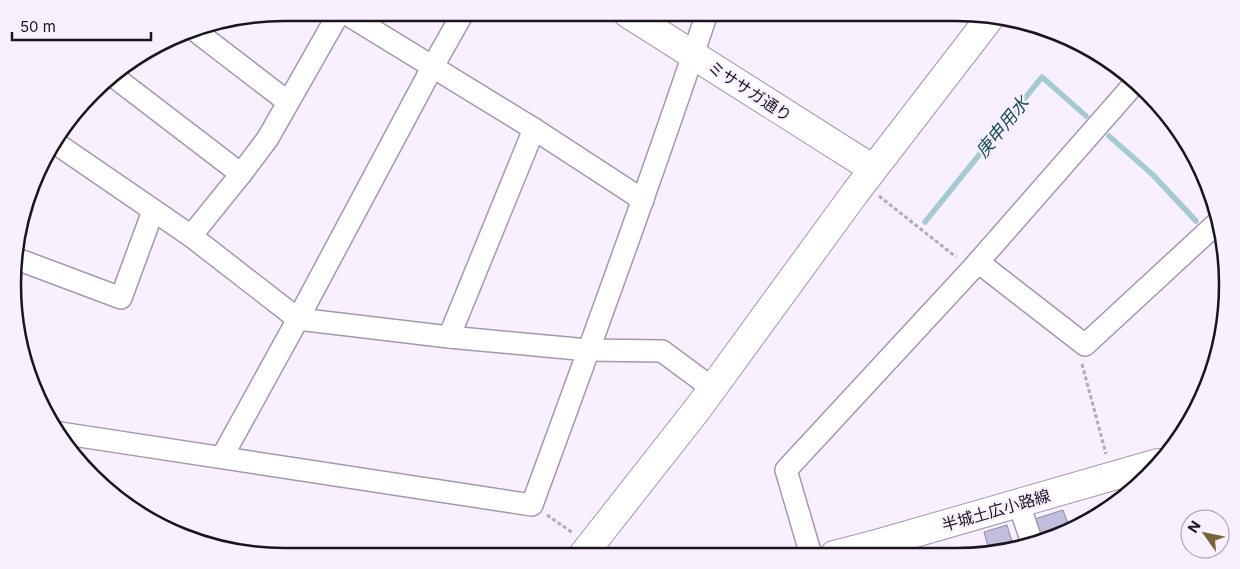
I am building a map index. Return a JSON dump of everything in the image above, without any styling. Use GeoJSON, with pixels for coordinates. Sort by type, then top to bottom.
{"type":"FeatureCollection","features":[{"type":"Feature","properties":{"kind":"street"},"geometry":{"type":"LineString","coordinates":[[191,236],[268,138],[334,21]]}},
{"type":"Feature","properties":{"kind":"street"},"geometry":{"type":"LineString","coordinates":[[360,21],[534,129],[643,200]]}},
{"type":"Feature","properties":{"kind":"street"},"geometry":{"type":"LineString","coordinates":[[222,458],[458,21]]}},
{"type":"Feature","properties":{"kind":"street","name":"ミササガ通り"},"geometry":{"type":"LineString","coordinates":[[641,21],[873,169]]}},
{"type":"Feature","properties":{"kind":"street"},"geometry":{"type":"LineString","coordinates":[[68,434],[532,505],[643,200],[694,54],[703,21]]}},
{"type":"Feature","properties":{"kind":"street"},"geometry":{"type":"LineString","coordinates":[[588,548],[712,388],[873,169],[986,23]]}},
{"type":"Feature","properties":{"kind":"street"},"geometry":{"type":"LineString","coordinates":[[201,35],[288,102]]}},
{"type":"Feature","properties":{"kind":"street"},"geometry":{"type":"LineString","coordinates":[[118,81],[241,174]]}},
{"type":"Feature","properties":{"kind":"street"},"geometry":{"type":"LineString","coordinates":[[808,548],[786,470],[978,262],[1131,89]]}},
{"type":"Feature","properties":{"kind":"street"},"geometry":{"type":"LineString","coordinates":[[449,337],[534,129]]}},
{"type":"Feature","properties":{"kind":"street"},"geometry":{"type":"LineString","coordinates":[[61,147],[191,236],[298,318],[449,337],[588,350],[662,351],[712,388]]}},
{"type":"Feature","properties":{"kind":"street"},"geometry":{"type":"LineString","coordinates":[[23,261],[121,298],[153,211]]}},
{"type":"Feature","properties":{"kind":"street"},"geometry":{"type":"LineString","coordinates":[[978,262],[1085,345],[1213,227]]}},
{"type":"Feature","properties":{"kind":"street","name":"半城土広小路線"},"geometry":{"type":"LineString","coordinates":[[861,548],[1145,467]]}},
{"type":"Feature","properties":{"kind":"street"},"geometry":{"type":"LineString","coordinates":[[1019,504],[1030,537]]}},
{"type":"Feature","properties":{"kind":"path"},"geometry":{"type":"LineString","coordinates":[[1085,345],[1080,356],[1122,475]]}},
{"type":"Feature","properties":{"kind":"path"},"geometry":{"type":"LineString","coordinates":[[532,505],[584,548]]}},
{"type":"Feature","properties":{"kind":"building"},"geometry":{"type":"Polygon","coordinates":[[[1063,510],[1068,523],[1040,534],[1035,519],[1063,510]]]}},
{"type":"Feature","properties":{"kind":"building"},"geometry":{"type":"Polygon","coordinates":[[[1007,525],[1012,542],[988,545],[984,532],[1007,525]]]}},
{"type":"Feature","properties":{"kind":"waterway","name":"庚申用水"},"geometry":{"type":"LineString","coordinates":[[925,222],[1042,77],[1086,116]]}},
{"type":"Feature","properties":{"kind":"waterway","name":"庚申用水"},"geometry":{"type":"LineString","coordinates":[[1109,136],[1153,175],[1196,221]]}}]}
